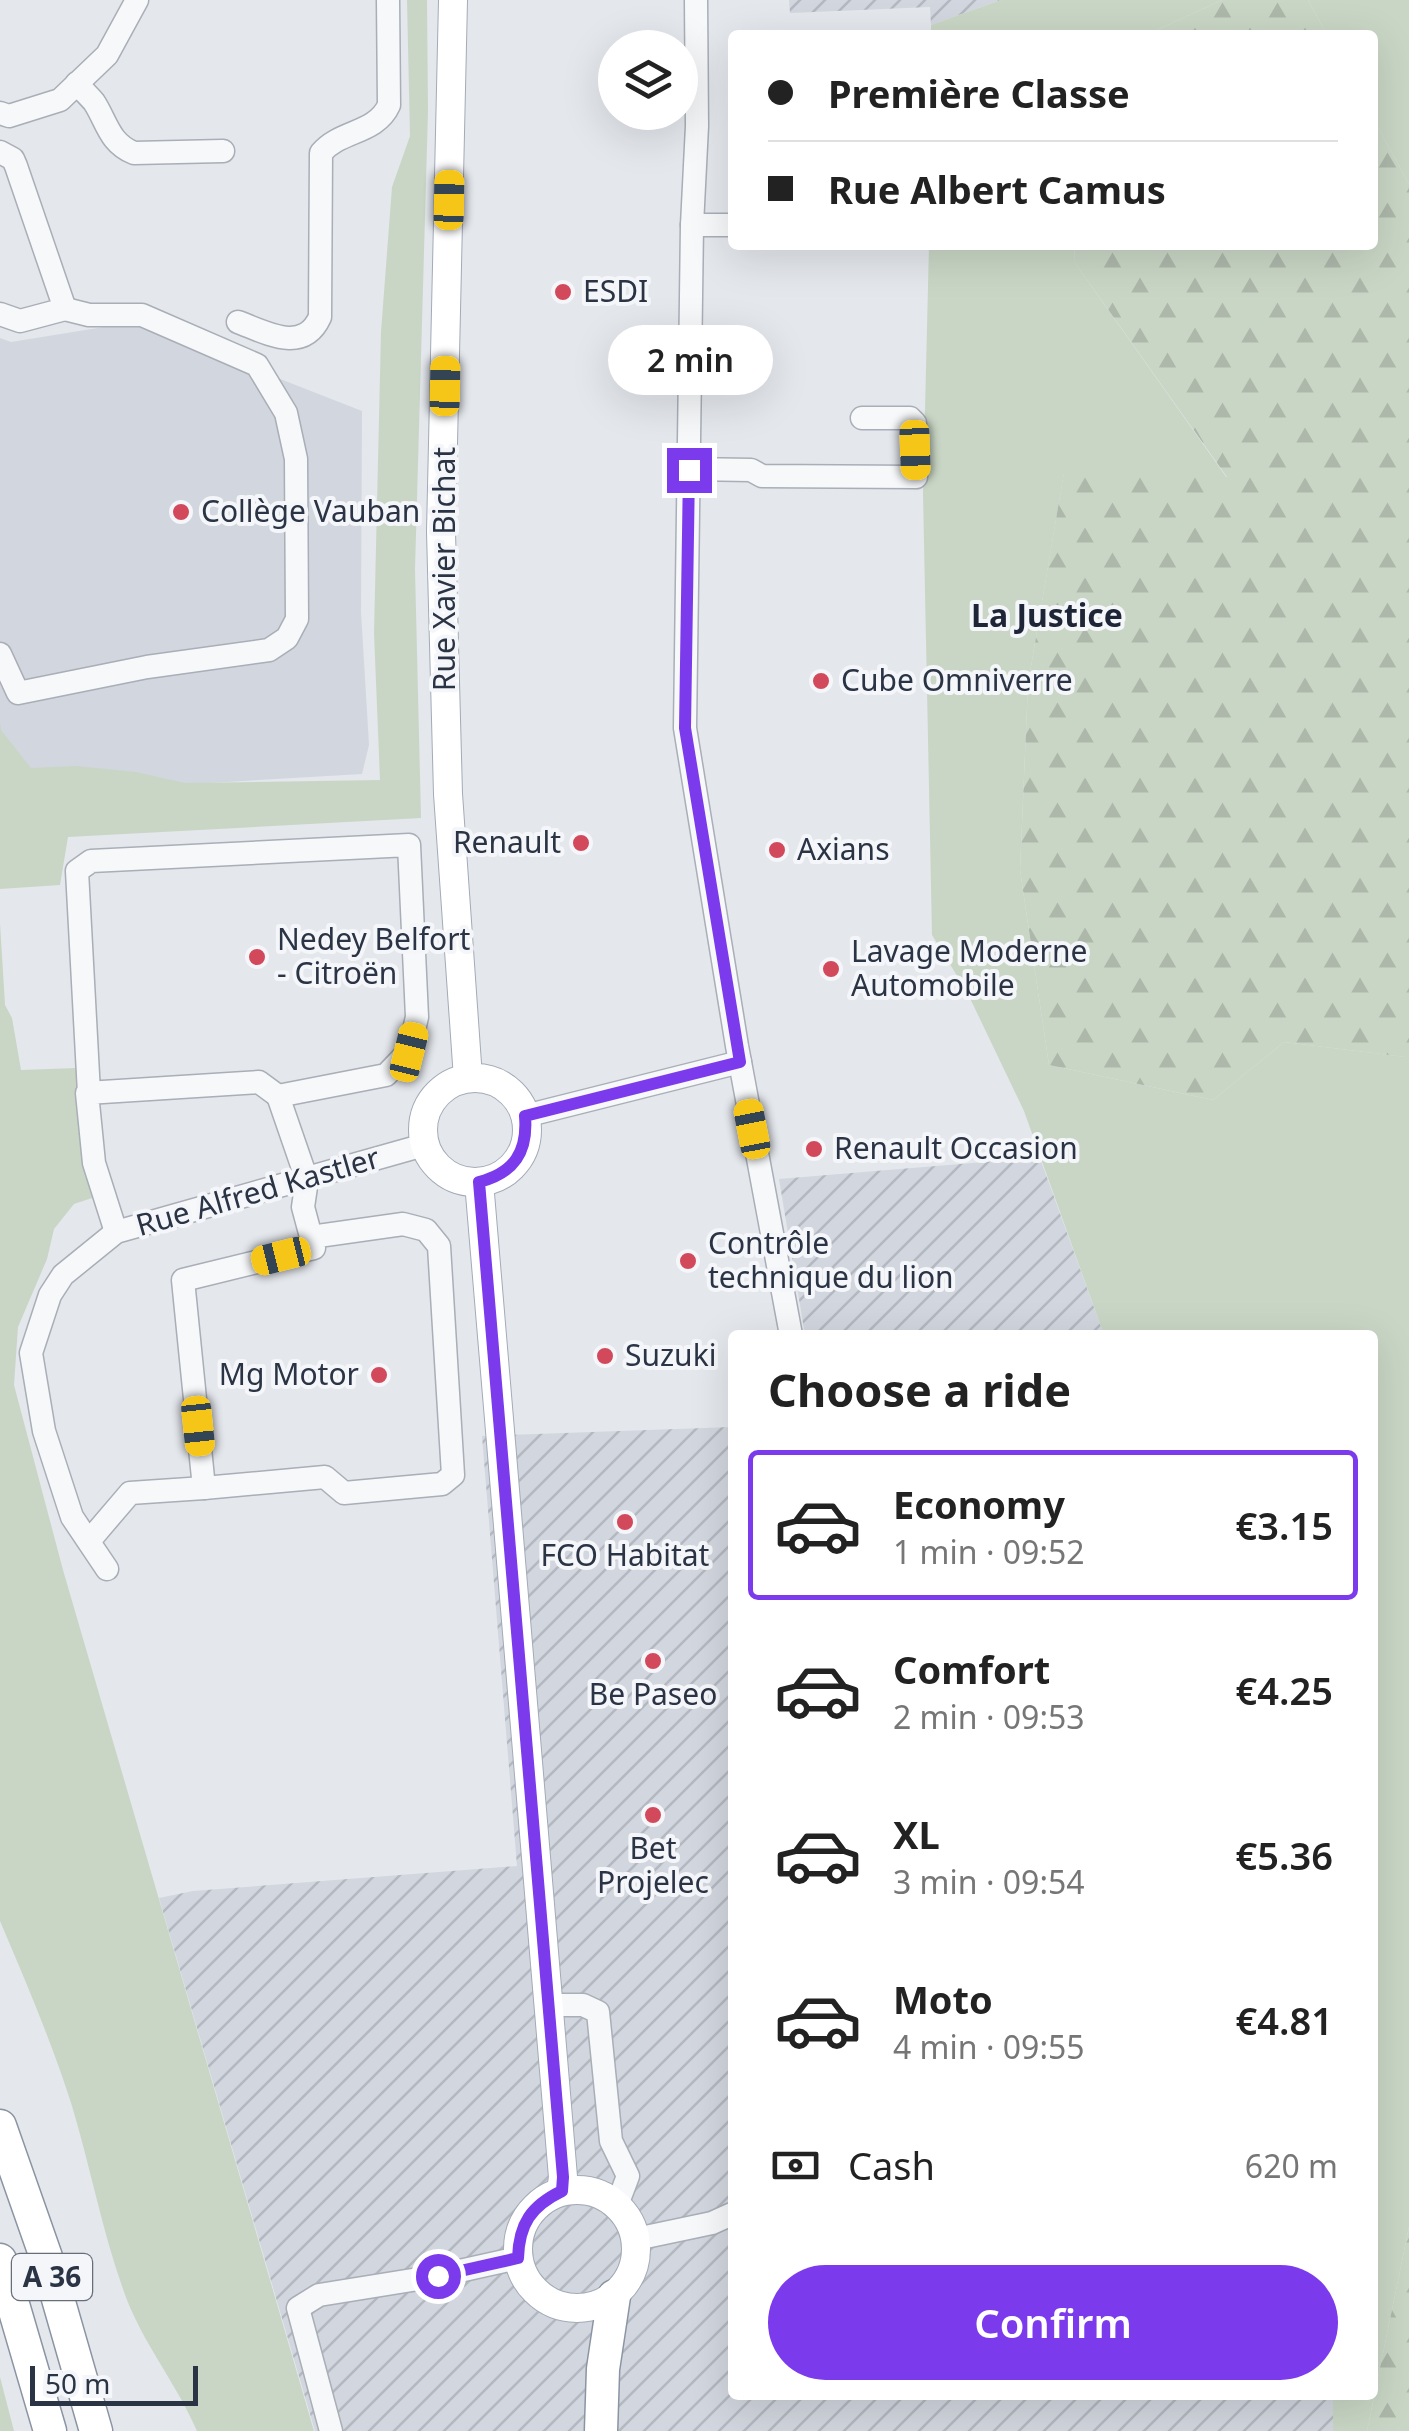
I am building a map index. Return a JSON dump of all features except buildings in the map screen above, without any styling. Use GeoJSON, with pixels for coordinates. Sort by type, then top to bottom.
{"type":"FeatureCollection","features":[{"type":"Feature","properties":{"kind":"highway","name":"A 36"},"geometry":{"type":"LineString","coordinates":[[0,2126],[46,2257],[96,2431]]}},
{"type":"Feature","properties":{"kind":"highway","name":"A 36"},"geometry":{"type":"LineString","coordinates":[[0,2260],[50,2431]]}},
{"type":"Feature","properties":{"kind":"highway"},"geometry":{"type":"LineString","coordinates":[[601,2431],[603,2369],[614,2296]]}},
{"type":"Feature","properties":{"kind":"main road","name":"Rue Xavier Bichat"},"geometry":{"type":"LineString","coordinates":[[454,0],[441,532],[448,794],[468,1078]]}},
{"type":"Feature","properties":{"kind":"main road"},"geometry":{"type":"LineString","coordinates":[[468,1078],[497,1082],[519,1102],[525,1116],[527,1134],[522,1152],[512,1167],[497,1178],[462,1181],[445,1174],[424,1145],[426,1109],[436,1094],[451,1083],[468,1078]]}},
{"type":"Feature","properties":{"kind":"main road"},"geometry":{"type":"LineString","coordinates":[[479,1182],[562,2191]]}},
{"type":"Feature","properties":{"kind":"main road"},"geometry":{"type":"LineString","coordinates":[[582,2189],[617,2204],[630,2220],[636,2239],[632,2272],[614,2296],[596,2306],[576,2309],[555,2305],[537,2294],[524,2278],[518,2258],[519,2236],[527,2216],[542,2200],[562,2191],[582,2189]]}},
{"type":"Feature","properties":{"kind":"street"},"geometry":{"type":"LineString","coordinates":[[3,121],[60,100],[107,54],[137,0]]}},
{"type":"Feature","properties":{"kind":"street"},"geometry":{"type":"LineString","coordinates":[[238,322],[289,340],[301,339],[316,326],[320,317],[321,154],[331,141],[384,117],[389,105],[388,0]]}},
{"type":"Feature","properties":{"kind":"street"},"geometry":{"type":"LineString","coordinates":[[696,0],[685,728],[740,1062],[791,1330]]}},
{"type":"Feature","properties":{"kind":"street"},"geometry":{"type":"LineString","coordinates":[[77,83],[122,148],[134,152],[223,151]]}},
{"type":"Feature","properties":{"kind":"street"},"geometry":{"type":"LineString","coordinates":[[0,152],[16,166],[65,309]]}},
{"type":"Feature","properties":{"kind":"street"},"geometry":{"type":"LineString","coordinates":[[692,224],[728,225]]}},
{"type":"Feature","properties":{"kind":"street"},"geometry":{"type":"LineString","coordinates":[[0,314],[20,322],[65,309],[89,315],[142,315],[257,365],[286,413],[296,459],[297,619],[287,638],[270,650],[147,667],[18,692],[0,654]]}},
{"type":"Feature","properties":{"kind":"street"},"geometry":{"type":"LineString","coordinates":[[689,470],[750,470],[762,476],[916,477],[914,423],[910,418],[862,418]]}},
{"type":"Feature","properties":{"kind":"street"},"geometry":{"type":"LineString","coordinates":[[116,1232],[94,1162],[77,871],[91,862],[409,845],[417,1017],[409,1052],[386,1075],[278,1096]]}},
{"type":"Feature","properties":{"kind":"street"},"geometry":{"type":"LineString","coordinates":[[525,1116],[740,1062]]}},
{"type":"Feature","properties":{"kind":"street"},"geometry":{"type":"LineString","coordinates":[[89,1093],[260,1082],[278,1096],[307,1180],[303,1207],[314,1248],[183,1280],[204,1488]]}},
{"type":"Feature","properties":{"kind":"street","name":"Rue Alfred Kastler"},"geometry":{"type":"LineString","coordinates":[[107,1569],[72,1517],[44,1431],[31,1353],[50,1295],[63,1275],[116,1232],[424,1145]]}},
{"type":"Feature","properties":{"kind":"street"},"geometry":{"type":"LineString","coordinates":[[88,1541],[130,1493],[325,1478],[344,1493],[442,1484],[453,1474],[439,1246],[426,1230],[403,1224],[311,1237]]}},
{"type":"Feature","properties":{"kind":"street"},"geometry":{"type":"LineString","coordinates":[[549,2005],[582,2005],[598,2012],[611,2141],[628,2176],[617,2204]]}},
{"type":"Feature","properties":{"kind":"street"},"geometry":{"type":"LineString","coordinates":[[636,2239],[712,2223],[728,2216]]}},
{"type":"Feature","properties":{"kind":"street"},"geometry":{"type":"LineString","coordinates":[[331,2431],[298,2308],[318,2294],[438,2276],[518,2258]]}},
{"type":"Feature","properties":{"kind":"shaded area"},"geometry":{"type":"Polygon","coordinates":[[[789,0],[1001,0],[931,25],[930,7],[790,13],[789,0]]]}},
{"type":"Feature","properties":{"kind":"shaded area","name":"Collège Vauban"},"geometry":{"type":"Polygon","coordinates":[[[135,322],[362,411],[361,612],[369,745],[362,774],[0,795],[0,338],[11,342],[135,322]]]}},
{"type":"Feature","properties":{"kind":"shaded area"},"geometry":{"type":"Polygon","coordinates":[[[1021,1159],[1041,1161],[1102,1330],[804,1330],[779,1179],[1021,1159]]]}},
{"type":"Feature","properties":{"kind":"shaded area"},"geometry":{"type":"Polygon","coordinates":[[[728,1427],[728,2400],[1333,2400],[1333,2431],[315,2431],[159,1898],[193,1891],[517,1866],[482,1436],[728,1427]]]}},
{"type":"Feature","properties":{"kind":"green space"},"geometry":{"type":"Polygon","coordinates":[[[407,0],[427,0],[428,111],[415,569],[421,818],[68,837],[60,885],[0,889],[0,723],[1,730],[31,768],[76,766],[136,772],[185,783],[380,780],[374,633],[381,332],[392,187],[410,136],[407,0]]]}},
{"type":"Feature","properties":{"kind":"green space"},"geometry":{"type":"Polygon","coordinates":[[[1001,0],[1222,0],[1157,30],[931,30],[931,25],[1001,0]]]}},
{"type":"Feature","properties":{"kind":"green space"},"geometry":{"type":"Polygon","coordinates":[[[1222,0],[1308,0],[1324,30],[1157,30],[1222,0]]]}},
{"type":"Feature","properties":{"kind":"green space"},"geometry":{"type":"Polygon","coordinates":[[[1308,0],[1409,0],[1409,184],[1378,127],[1378,30],[1324,30],[1308,0]]]}},
{"type":"Feature","properties":{"kind":"green space"},"geometry":{"type":"Polygon","coordinates":[[[1378,127],[1409,184],[1409,1062],[1405,1057],[1284,1042],[1213,1100],[1049,1065],[1020,870],[1028,684],[1064,472],[1227,477],[1075,263],[1074,250],[1378,250],[1378,127]]]}},
{"type":"Feature","properties":{"kind":"green space"},"geometry":{"type":"Polygon","coordinates":[[[929,250],[1074,250],[1075,263],[1227,478],[1064,473],[1028,684],[1020,870],[1049,1065],[1213,1100],[1284,1042],[1406,1057],[1409,1062],[1409,2227],[1378,2378],[1378,1330],[1102,1330],[1024,1111],[967,992],[932,935],[923,493],[929,250]]]}},
{"type":"Feature","properties":{"kind":"green space"},"geometry":{"type":"Polygon","coordinates":[[[0,923],[5,1005],[12,1018],[21,1070],[77,1068],[95,1197],[74,1204],[54,1229],[47,1259],[18,1327],[14,1385],[63,1570],[314,2431],[197,2431],[130,2308],[64,2082],[0,1921],[0,923]]]}},
{"type":"Feature","properties":{"kind":"green space"},"geometry":{"type":"Polygon","coordinates":[[[1409,2227],[1409,2431],[1367,2431],[1373,2400],[1378,2400],[1378,2378],[1409,2227]]]}},
{"type":"Feature","properties":{"kind":"green space"},"geometry":{"type":"Polygon","coordinates":[[[0,2377],[14,2431],[0,2431],[0,2377]]]}},
{"type":"Feature","properties":{"kind":"green space"},"geometry":{"type":"Polygon","coordinates":[[[1333,2400],[1373,2400],[1367,2431],[1333,2431],[1333,2400]]]}},
{"type":"Feature","properties":{"kind":"place","name":"ESDI"},"geometry":{"type":"Point","coordinates":[563,292]}},
{"type":"Feature","properties":{"kind":"place","name":"Collège Vauban"},"geometry":{"type":"Point","coordinates":[181,512]}},
{"type":"Feature","properties":{"kind":"place","name":"Cube Omniverre"},"geometry":{"type":"Point","coordinates":[821,681]}},
{"type":"Feature","properties":{"kind":"place","name":"Renault"},"geometry":{"type":"Point","coordinates":[581,843]}},
{"type":"Feature","properties":{"kind":"place","name":"Axians"},"geometry":{"type":"Point","coordinates":[777,850]}},
{"type":"Feature","properties":{"kind":"place","name":"Nedey Belfort - Citroën"},"geometry":{"type":"Point","coordinates":[257,957]}},
{"type":"Feature","properties":{"kind":"place","name":"Lavage Moderne Automobile"},"geometry":{"type":"Point","coordinates":[831,969]}},
{"type":"Feature","properties":{"kind":"place","name":"Renault Occasion"},"geometry":{"type":"Point","coordinates":[814,1149]}},
{"type":"Feature","properties":{"kind":"place","name":"Contrôle technique du lion"},"geometry":{"type":"Point","coordinates":[688,1261]}},
{"type":"Feature","properties":{"kind":"place","name":"Suzuki"},"geometry":{"type":"Point","coordinates":[605,1356]}},
{"type":"Feature","properties":{"kind":"place","name":"Mg Motor"},"geometry":{"type":"Point","coordinates":[379,1375]}},
{"type":"Feature","properties":{"kind":"place","name":"FCO Habitat"},"geometry":{"type":"Point","coordinates":[625,1522]}},
{"type":"Feature","properties":{"kind":"place","name":"Be Paseo"},"geometry":{"type":"Point","coordinates":[653,1661]}},
{"type":"Feature","properties":{"kind":"place","name":"Bet Projelec"},"geometry":{"type":"Point","coordinates":[653,1815]}},
{"type":"Feature","properties":{"kind":"district","name":"La Justice"},"geometry":{"type":"Point","coordinates":[1047,616]}},
{"type":"Feature","properties":{"kind":"route"},"geometry":{"type":"LineString","coordinates":[[438,2276],[518,2258],[519,2236],[527,2216],[542,2200],[562,2191],[563,2177],[479,1182],[497,1178],[512,1167],[527,1134],[525,1116],[740,1062],[685,728],[689,470]]}}]}
